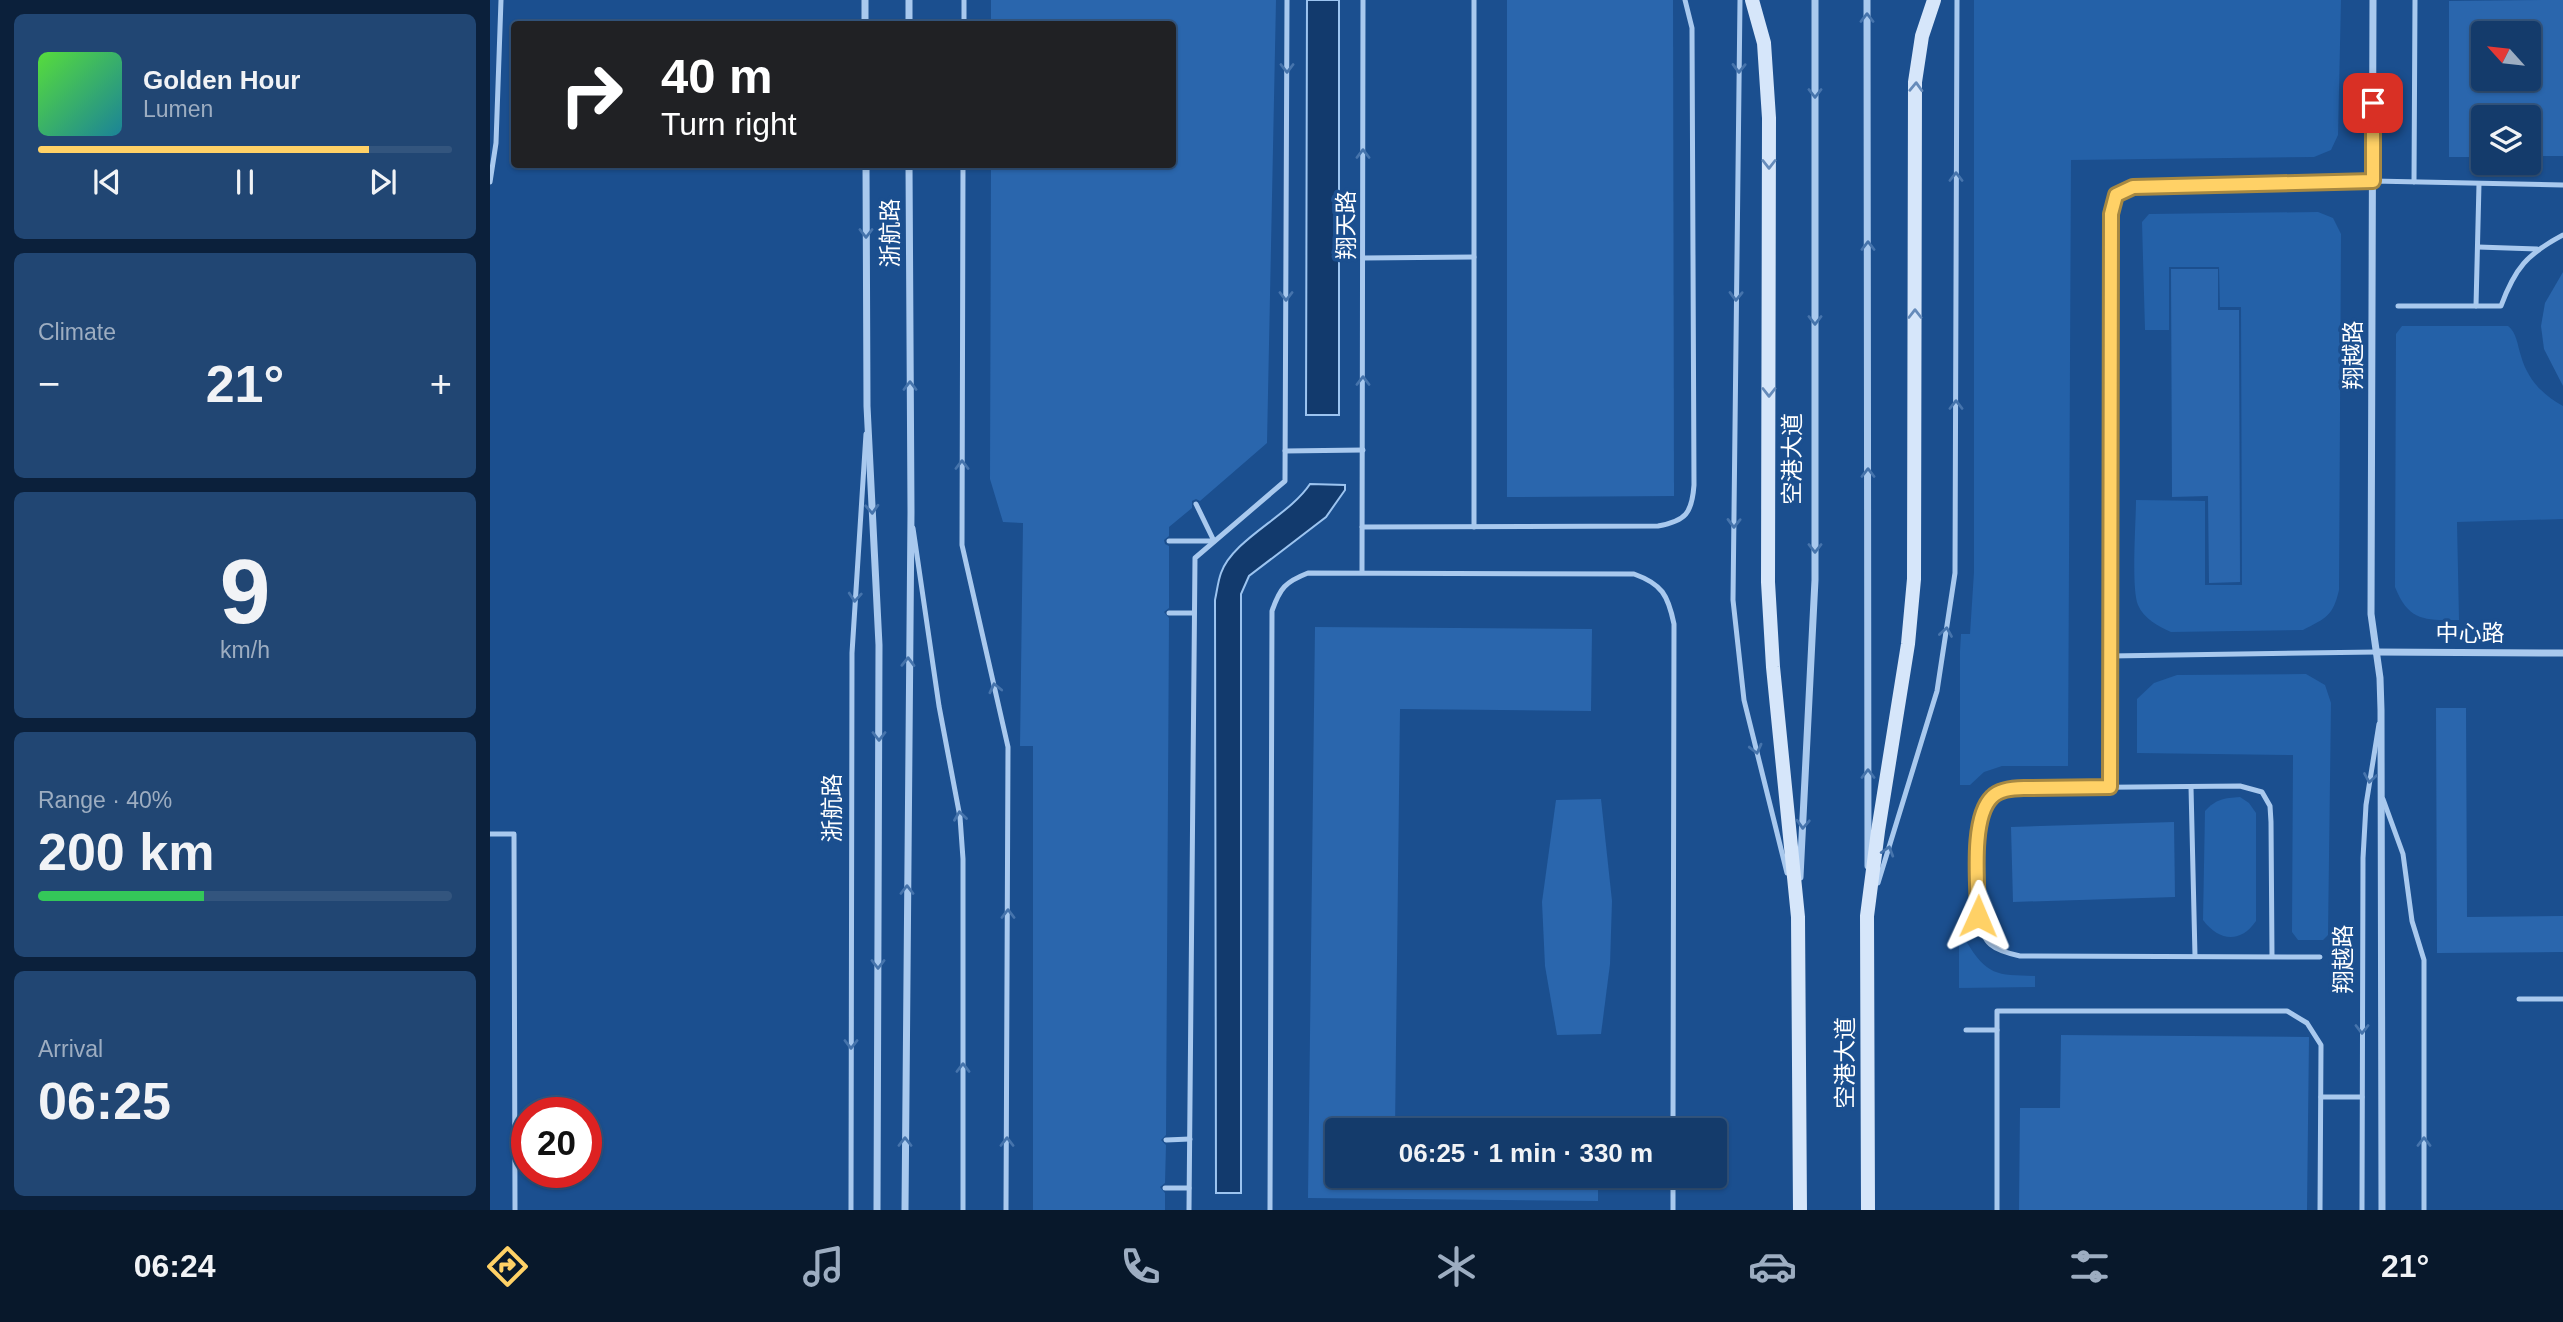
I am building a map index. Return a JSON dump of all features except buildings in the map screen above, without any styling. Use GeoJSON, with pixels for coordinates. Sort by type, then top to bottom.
{"type":"FeatureCollection","features":[{"type":"Feature","properties":{"kind":"main road","name":"空港大道"},"geometry":{"type":"LineString","coordinates":[[1752,0],[1764,43],[1769,118],[1768,582],[1773,667],[1798,917],[1800,1210]]}},
{"type":"Feature","properties":{"kind":"main road","name":"空港大道"},"geometry":{"type":"LineString","coordinates":[[1868,1210],[1867,916],[1908,644],[1914,579],[1916,82],[1922,36],[1934,0]]}},
{"type":"Feature","properties":{"kind":"street"},"geometry":{"type":"LineString","coordinates":[[864,0],[865,21]]}},
{"type":"Feature","properties":{"kind":"street"},"geometry":{"type":"LineString","coordinates":[[908,0],[909,21]]}},
{"type":"Feature","properties":{"kind":"street","name":"空港大道"},"geometry":{"type":"LineString","coordinates":[[1798,917],[1815,580],[1815,0]]}},
{"type":"Feature","properties":{"kind":"street","name":"空港大道"},"geometry":{"type":"LineString","coordinates":[[1867,0],[1867,916]]}},
{"type":"Feature","properties":{"kind":"street","name":"翔越路"},"geometry":{"type":"LineString","coordinates":[[2374,0],[2371,614],[2380,678],[2381,710],[2382,1210]]}},
{"type":"Feature","properties":{"kind":"street","name":"浙航路"},"geometry":{"type":"LineString","coordinates":[[866,168],[867,406],[879,645],[877,1210]]}},
{"type":"Feature","properties":{"kind":"street","name":"浙航路"},"geometry":{"type":"LineString","coordinates":[[905,1210],[911,512],[909,168]]}},
{"type":"Feature","properties":{"kind":"street","name":"中心路"},"geometry":{"type":"LineString","coordinates":[[2376,652],[2563,653]]}},
{"type":"Feature","properties":{"kind":"lane"},"geometry":{"type":"LineString","coordinates":[[490,182],[496,143],[501,0]]}},
{"type":"Feature","properties":{"kind":"lane"},"geometry":{"type":"LineString","coordinates":[[964,0],[964,21]]}},
{"type":"Feature","properties":{"kind":"lane"},"geometry":{"type":"LineString","coordinates":[[1189,1210],[1195,558],[1285,481],[1287,0]]}},
{"type":"Feature","properties":{"kind":"lane","name":"翔天路"},"geometry":{"type":"LineString","coordinates":[[1362,572],[1363,0]]}},
{"type":"Feature","properties":{"kind":"lane"},"geometry":{"type":"LineString","coordinates":[[1474,527],[1475,0]]}},
{"type":"Feature","properties":{"kind":"lane"},"geometry":{"type":"LineString","coordinates":[[1362,527],[1658,526],[1674,523],[1686,515],[1693,502],[1692,28],[1685,0]]}},
{"type":"Feature","properties":{"kind":"lane"},"geometry":{"type":"LineString","coordinates":[[1740,0],[1733,600],[1744,700],[1798,917]]}},
{"type":"Feature","properties":{"kind":"lane"},"geometry":{"type":"LineString","coordinates":[[1867,916],[1937,691],[1955,573],[1957,0]]}},
{"type":"Feature","properties":{"kind":"lane"},"geometry":{"type":"LineString","coordinates":[[2414,182],[2415,0]]}},
{"type":"Feature","properties":{"kind":"lane"},"geometry":{"type":"LineString","coordinates":[[963,168],[962,545],[1009,747],[1006,1210]]}},
{"type":"Feature","properties":{"kind":"lane"},"geometry":{"type":"LineString","coordinates":[[2110,787],[2111,214],[2116,195],[2133,187],[2373,181],[2563,185]]}},
{"type":"Feature","properties":{"kind":"lane"},"geometry":{"type":"LineString","coordinates":[[2476,306],[2479,184]]}},
{"type":"Feature","properties":{"kind":"lane"},"geometry":{"type":"LineString","coordinates":[[2398,306],[2501,306],[2514,276],[2537,248],[2563,235]]}},
{"type":"Feature","properties":{"kind":"lane"},"geometry":{"type":"LineString","coordinates":[[2478,247],[2537,248]]}},
{"type":"Feature","properties":{"kind":"lane"},"geometry":{"type":"LineString","coordinates":[[1363,258],[1474,257]]}},
{"type":"Feature","properties":{"kind":"lane","name":"浙航路"},"geometry":{"type":"LineString","coordinates":[[851,1210],[852,653],[867,406]]}},
{"type":"Feature","properties":{"kind":"lane"},"geometry":{"type":"LineString","coordinates":[[1285,451],[1363,450]]}},
{"type":"Feature","properties":{"kind":"lane"},"geometry":{"type":"LineString","coordinates":[[1196,504],[1214,541]]}},
{"type":"Feature","properties":{"kind":"lane","name":"浙航路"},"geometry":{"type":"LineString","coordinates":[[911,512],[939,706],[960,817],[963,859],[963,1210]]}},
{"type":"Feature","properties":{"kind":"lane"},"geometry":{"type":"LineString","coordinates":[[1169,541],[1214,541]]}},
{"type":"Feature","properties":{"kind":"lane"},"geometry":{"type":"LineString","coordinates":[[1270,1210],[1272,611],[1278,593],[1291,580],[1308,573],[1634,574],[1649,579],[1661,589],[1670,602],[1674,624],[1673,1118]]}},
{"type":"Feature","properties":{"kind":"lane"},"geometry":{"type":"LineString","coordinates":[[1169,613],[1194,613]]}},
{"type":"Feature","properties":{"kind":"lane"},"geometry":{"type":"LineString","coordinates":[[2110,656],[2376,652]]}},
{"type":"Feature","properties":{"kind":"lane","name":"翔越路"},"geometry":{"type":"LineString","coordinates":[[2362,1210],[2362,858],[2366,805],[2381,710]]}},
{"type":"Feature","properties":{"kind":"lane"},"geometry":{"type":"LineString","coordinates":[[2191,787],[2195,956]]}},
{"type":"Feature","properties":{"kind":"lane"},"geometry":{"type":"LineString","coordinates":[[2272,956],[2271,822],[2266,797],[2262,792],[2247,787],[2024,788],[1994,794],[1984,807],[1979,822],[1978,916],[1980,931],[1988,944],[2003,952],[2020,956],[2320,957]]}},
{"type":"Feature","properties":{"kind":"lane","name":"翔越路"},"geometry":{"type":"LineString","coordinates":[[2381,793],[2403,854],[2412,921],[2424,960],[2424,1210]]}},
{"type":"Feature","properties":{"kind":"lane"},"geometry":{"type":"LineString","coordinates":[[490,834],[514,834],[515,1210]]}},
{"type":"Feature","properties":{"kind":"lane"},"geometry":{"type":"LineString","coordinates":[[2518,999],[2563,999]]}},
{"type":"Feature","properties":{"kind":"lane"},"geometry":{"type":"LineString","coordinates":[[1997,1210],[1997,1012],[2287,1011],[2307,1023],[2321,1045],[2320,1210]]}},
{"type":"Feature","properties":{"kind":"lane"},"geometry":{"type":"LineString","coordinates":[[1966,1030],[1997,1030]]}},
{"type":"Feature","properties":{"kind":"lane"},"geometry":{"type":"LineString","coordinates":[[2321,1097],[2362,1097]]}},
{"type":"Feature","properties":{"kind":"lane"},"geometry":{"type":"LineString","coordinates":[[1166,1140],[1190,1139]]}},
{"type":"Feature","properties":{"kind":"lane"},"geometry":{"type":"LineString","coordinates":[[1165,1188],[1189,1188]]}},
{"type":"Feature","properties":{"kind":"lane"},"geometry":{"type":"LineString","coordinates":[[1673,1188],[1673,1210]]}},
{"type":"Feature","properties":{"kind":"shaded area"},"geometry":{"type":"Polygon","coordinates":[[[1307,0],[1339,0],[1339,415],[1306,415],[1307,0]]]}},
{"type":"Feature","properties":{"kind":"shaded area"},"geometry":{"type":"Polygon","coordinates":[[[1974,0],[2341,0],[2338,135],[2331,150],[2314,157],[2071,160],[2068,766],[2002,766],[1984,772],[1970,785],[1960,785],[1961,634],[1970,634],[1974,572],[1974,0]]]}},
{"type":"Feature","properties":{"kind":"shaded area"},"geometry":{"type":"Polygon","coordinates":[[[2318,212],[2333,218],[2341,234],[2337,599],[2327,615],[2303,630],[2171,632],[2156,625],[2138,605],[2134,570],[2136,500],[2205,501],[2205,585],[2242,585],[2241,307],[2220,307],[2219,267],[2169,267],[2169,330],[2145,330],[2142,222],[2149,214],[2318,212]]]}},
{"type":"Feature","properties":{"kind":"shaded area"},"geometry":{"type":"Polygon","coordinates":[[[2402,326],[2508,326],[2515,335],[2531,379],[2548,397],[2563,406],[2563,519],[2457,522],[2459,620],[2428,619],[2412,613],[2395,587],[2396,334],[2402,326]]]}},
{"type":"Feature","properties":{"kind":"shaded area"},"geometry":{"type":"Polygon","coordinates":[[[1310,484],[1345,485],[1345,490],[1326,517],[1249,576],[1241,594],[1241,1193],[1216,1193],[1215,600],[1220,576],[1227,561],[1249,538],[1301,496],[1310,484]]]}},
{"type":"Feature","properties":{"kind":"shaded area"},"geometry":{"type":"Polygon","coordinates":[[[2306,674],[2325,685],[2331,703],[2328,935],[2323,940],[2298,940],[2292,932],[2293,755],[2137,753],[2137,699],[2154,683],[2177,675],[2306,674]]]}},
{"type":"Feature","properties":{"kind":"shaded area"},"geometry":{"type":"Polygon","coordinates":[[[2240,797],[2249,803],[2256,813],[2256,921],[2243,934],[2230,937],[2216,932],[2203,920],[2205,811],[2221,800],[2240,797]]]}},
{"type":"Feature","properties":{"kind":"shaded area"},"geometry":{"type":"Polygon","coordinates":[[[1959,941],[1966,941],[1980,961],[1994,971],[2035,976],[2035,987],[1959,988],[1959,941]]]}},
{"type":"Feature","properties":{"kind":"route"},"geometry":{"type":"LineString","coordinates":[[1978,916],[1979,822],[1984,807],[1994,794],[2024,788],[2110,787],[2112,203],[2116,195],[2133,187],[2373,181],[2373,103]]}}]}
